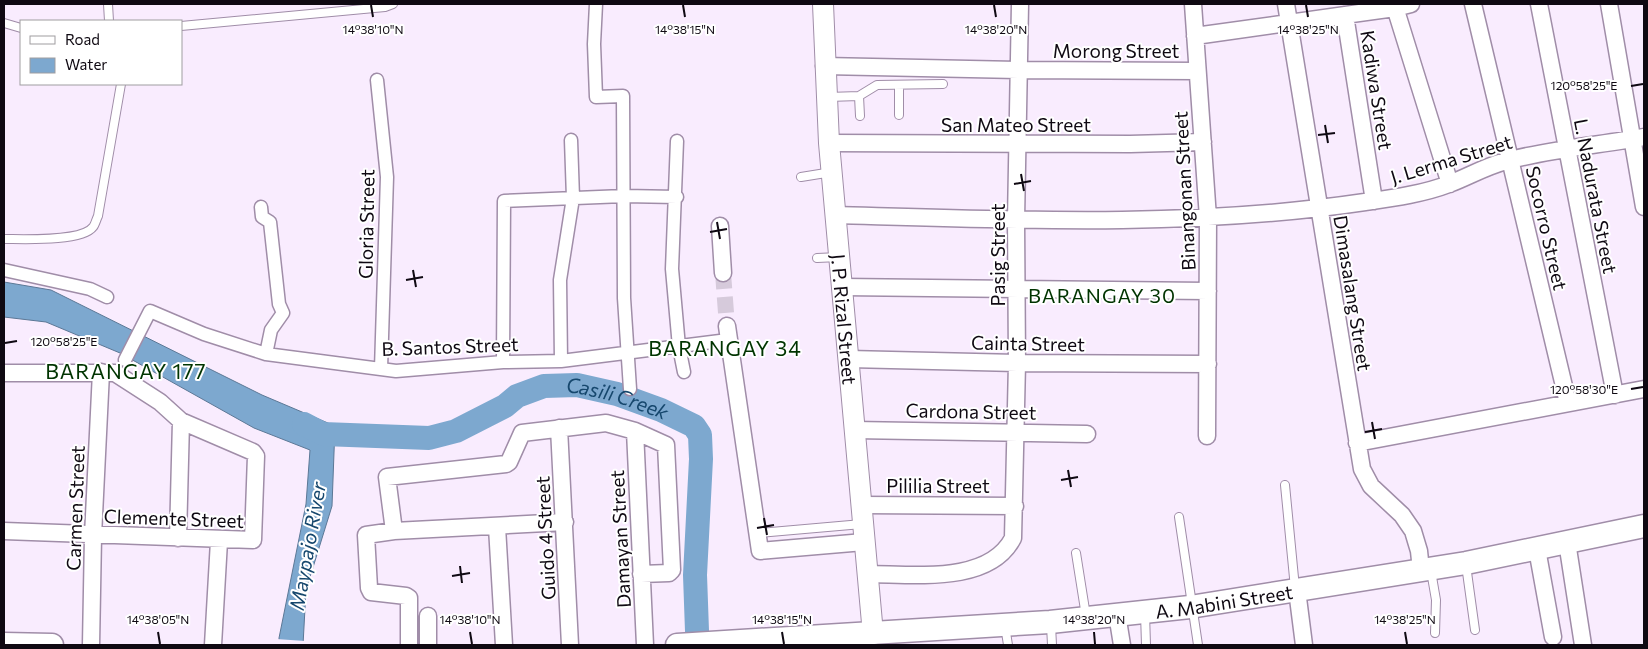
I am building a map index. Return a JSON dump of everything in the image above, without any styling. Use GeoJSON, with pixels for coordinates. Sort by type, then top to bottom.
{"type":"FeatureCollection","features":[{"type":"Feature","properties":{"kind":"main road","name":"A. Mabini Street"},"geometry":{"type":"LineString","coordinates":[[678,645],[847,640],[873,634],[1006,635],[1050,622],[1190,607],[1426,570],[1644,526]]}},
{"type":"Feature","properties":{"kind":"main road"},"geometry":{"type":"LineString","coordinates":[[4,644],[52,645]]}},
{"type":"Feature","properties":{"kind":"street"},"geometry":{"type":"LineString","coordinates":[[596,4],[594,50],[596,97],[623,96],[624,298],[630,389]]}},
{"type":"Feature","properties":{"kind":"street","name":"J. P. Rizal Street"},"geometry":{"type":"LineString","coordinates":[[823,4],[824,66],[829,143],[873,634]]}},
{"type":"Feature","properties":{"kind":"street","name":"Pasig Street"},"geometry":{"type":"LineString","coordinates":[[867,574],[963,573],[987,563],[1003,553],[1013,538],[1017,363],[1016,220],[1020,4]]}},
{"type":"Feature","properties":{"kind":"street","name":"Binangonan Street"},"geometry":{"type":"LineString","coordinates":[[1193,4],[1208,218],[1207,436]]}},
{"type":"Feature","properties":{"kind":"street","name":"Dimasalang Street"},"geometry":{"type":"LineString","coordinates":[[1286,4],[1362,469],[1372,486],[1402,515],[1413,531],[1426,570]]}},
{"type":"Feature","properties":{"kind":"street"},"geometry":{"type":"LineString","coordinates":[[1195,36],[1411,4]]}},
{"type":"Feature","properties":{"kind":"street","name":"Socorro Street"},"geometry":{"type":"LineString","coordinates":[[1473,4],[1568,403]]}},
{"type":"Feature","properties":{"kind":"street","name":"L. Nadurata Street"},"geometry":{"type":"LineString","coordinates":[[1539,4],[1615,395]]}},
{"type":"Feature","properties":{"kind":"street"},"geometry":{"type":"LineString","coordinates":[[1609,4],[1638,138],[1644,207]]}},
{"type":"Feature","properties":{"kind":"street"},"geometry":{"type":"LineString","coordinates":[[1394,6],[1450,184]]}},
{"type":"Feature","properties":{"kind":"street","name":"Kadiwa Street"},"geometry":{"type":"LineString","coordinates":[[1345,15],[1374,201]]}},
{"type":"Feature","properties":{"kind":"street","name":"Morong Street"},"geometry":{"type":"LineString","coordinates":[[824,66],[1198,71]]}},
{"type":"Feature","properties":{"kind":"street","name":"Gloria Street"},"geometry":{"type":"LineString","coordinates":[[377,80],[387,177],[381,369]]}},
{"type":"Feature","properties":{"kind":"street","name":"J. Lerma Street"},"geometry":{"type":"LineString","coordinates":[[835,215],[1016,220],[1208,218],[1319,208],[1408,195],[1450,184],[1482,168],[1510,160],[1638,138]]}},
{"type":"Feature","properties":{"kind":"street"},"geometry":{"type":"LineString","coordinates":[[561,361],[560,280],[573,198],[571,140]]}},
{"type":"Feature","properties":{"kind":"street"},"geometry":{"type":"LineString","coordinates":[[677,141],[677,196],[672,269],[679,348],[684,372]]}},
{"type":"Feature","properties":{"kind":"street","name":"San Mateo Street"},"geometry":{"type":"LineString","coordinates":[[829,143],[1018,144],[1202,142]]}},
{"type":"Feature","properties":{"kind":"street"},"geometry":{"type":"LineString","coordinates":[[503,362],[504,201],[624,196],[677,196]]}},
{"type":"Feature","properties":{"kind":"street"},"geometry":{"type":"LineString","coordinates":[[261,207],[262,217],[270,222],[279,304],[283,313],[271,330],[266,354]]}},
{"type":"Feature","properties":{"kind":"street"},"geometry":{"type":"LineString","coordinates":[[720,226],[723,273]]}},
{"type":"Feature","properties":{"kind":"street"},"geometry":{"type":"LineString","coordinates":[[4,270],[90,289],[107,298]]}},
{"type":"Feature","properties":{"kind":"street"},"geometry":{"type":"LineString","coordinates":[[842,287],[1208,291]]}},
{"type":"Feature","properties":{"kind":"street","name":"B. Santos Street"},"geometry":{"type":"LineString","coordinates":[[125,360],[150,311],[204,334],[266,354],[396,371],[503,362],[561,361],[627,354],[679,348],[728,333]]}},
{"type":"Feature","properties":{"kind":"street"},"geometry":{"type":"LineString","coordinates":[[728,333],[758,533]]}},
{"type":"Feature","properties":{"kind":"street","name":"Cainta Street"},"geometry":{"type":"LineString","coordinates":[[848,359],[1017,363],[1208,364]]}},
{"type":"Feature","properties":{"kind":"street","name":"Carmen Street"},"geometry":{"type":"LineString","coordinates":[[92,645],[93,536],[101,372]]}},
{"type":"Feature","properties":{"kind":"street"},"geometry":{"type":"LineString","coordinates":[[4,373],[115,373],[160,402],[181,421],[178,538]]}},
{"type":"Feature","properties":{"kind":"street"},"geometry":{"type":"LineString","coordinates":[[1357,443],[1644,389]]}},
{"type":"Feature","properties":{"kind":"street","name":"Clemente Street"},"geometry":{"type":"LineString","coordinates":[[4,531],[93,536],[253,540],[256,456],[253,452],[181,421]]}},
{"type":"Feature","properties":{"kind":"street"},"geometry":{"type":"LineString","coordinates":[[394,531],[387,479],[391,475],[506,464],[510,460],[520,434],[606,423],[635,431],[666,445],[669,465],[672,570],[669,573],[642,574]]}},
{"type":"Feature","properties":{"kind":"street","name":"Guido 4 Street"},"geometry":{"type":"LineString","coordinates":[[559,428],[570,645]]}},
{"type":"Feature","properties":{"kind":"street","name":"Cardona Street"},"geometry":{"type":"LineString","coordinates":[[854,430],[1087,434]]}},
{"type":"Feature","properties":{"kind":"street","name":"Damayan Street"},"geometry":{"type":"LineString","coordinates":[[635,431],[645,645]]}},
{"type":"Feature","properties":{"kind":"street","name":"Pililia Street"},"geometry":{"type":"LineString","coordinates":[[758,533],[760,551],[862,524],[1015,506]]}},
{"type":"Feature","properties":{"kind":"street"},"geometry":{"type":"LineString","coordinates":[[409,645],[409,598],[406,596],[371,592],[369,588],[366,535],[394,531],[565,522]]}},
{"type":"Feature","properties":{"kind":"street"},"geometry":{"type":"LineString","coordinates":[[497,527],[504,645]]}},
{"type":"Feature","properties":{"kind":"street"},"geometry":{"type":"LineString","coordinates":[[213,645],[219,540]]}},
{"type":"Feature","properties":{"kind":"street"},"geometry":{"type":"LineString","coordinates":[[1567,542],[1583,645]]}},
{"type":"Feature","properties":{"kind":"street"},"geometry":{"type":"LineString","coordinates":[[1537,549],[1554,637]]}},
{"type":"Feature","properties":{"kind":"street"},"geometry":{"type":"LineString","coordinates":[[1295,590],[1298,598],[1304,645]]}},
{"type":"Feature","properties":{"kind":"street"},"geometry":{"type":"LineString","coordinates":[[1117,614],[1122,645]]}},
{"type":"Feature","properties":{"kind":"street"},"geometry":{"type":"LineString","coordinates":[[428,616],[428,645]]}},
{"type":"Feature","properties":{"kind":"lane"},"geometry":{"type":"LineString","coordinates":[[108,4],[109,20]]}},
{"type":"Feature","properties":{"kind":"lane"},"geometry":{"type":"LineString","coordinates":[[182,26],[385,7],[393,4]]}},
{"type":"Feature","properties":{"kind":"lane"},"geometry":{"type":"LineString","coordinates":[[4,23],[20,28]]}},
{"type":"Feature","properties":{"kind":"lane"},"geometry":{"type":"LineString","coordinates":[[898,84],[899,115]]}},
{"type":"Feature","properties":{"kind":"lane"},"geometry":{"type":"LineString","coordinates":[[827,97],[859,96],[877,85],[943,84]]}},
{"type":"Feature","properties":{"kind":"lane"},"geometry":{"type":"LineString","coordinates":[[4,239],[47,239],[83,234],[93,228],[98,216],[121,85]]}},
{"type":"Feature","properties":{"kind":"lane"},"geometry":{"type":"LineString","coordinates":[[859,96],[860,116]]}},
{"type":"Feature","properties":{"kind":"lane"},"geometry":{"type":"LineString","coordinates":[[801,177],[832,172]]}},
{"type":"Feature","properties":{"kind":"lane"},"geometry":{"type":"LineString","coordinates":[[817,258],[839,256]]}},
{"type":"Feature","properties":{"kind":"lane"},"geometry":{"type":"LineString","coordinates":[[1285,485],[1295,590]]}},
{"type":"Feature","properties":{"kind":"lane"},"geometry":{"type":"LineString","coordinates":[[1179,517],[1190,607],[1198,645]]}},
{"type":"Feature","properties":{"kind":"lane"},"geometry":{"type":"LineString","coordinates":[[758,533],[862,524]]}},
{"type":"Feature","properties":{"kind":"lane"},"geometry":{"type":"LineString","coordinates":[[1076,553],[1086,618]]}},
{"type":"Feature","properties":{"kind":"lane"},"geometry":{"type":"LineString","coordinates":[[1466,563],[1475,630]]}},
{"type":"Feature","properties":{"kind":"lane"},"geometry":{"type":"LineString","coordinates":[[1426,570],[1436,600],[1435,632]]}},
{"type":"Feature","properties":{"kind":"lane"},"geometry":{"type":"LineString","coordinates":[[1145,611],[1146,645]]}},
{"type":"Feature","properties":{"kind":"lane"},"geometry":{"type":"LineString","coordinates":[[1050,622],[1052,645]]}},
{"type":"Feature","properties":{"kind":"water","name":"Maypajo River"},"geometry":{"type":"Polygon","coordinates":[[[4,282],[51,290],[262,395],[335,426],[332,506],[306,590],[303,645],[279,645],[279,638],[306,504],[310,450],[254,428],[120,353],[46,322],[4,317],[4,282]]]}},
{"type":"Feature","properties":{"kind":"pier"},"geometry":{"type":"Polygon","coordinates":[[[276,639],[305,641],[305,645],[276,645],[276,639]]]}},
{"type":"Feature","properties":{"kind":"waterway","name":"Casili Creek"},"geometry":{"type":"LineString","coordinates":[[304,424],[323,434],[429,438],[456,431],[505,406],[517,396],[544,386],[577,385],[617,394],[661,410],[694,426],[700,435],[701,459],[695,575],[697,631]]}},
{"type":"Feature","properties":{"kind":"tunnel"},"geometry":{"type":"LineString","coordinates":[[723,273],[727,326]]}},
{"type":"Feature","properties":{"kind":"district","name":"BARANGAY 30"},"geometry":{"type":"Point","coordinates":[1102,295]}},
{"type":"Feature","properties":{"kind":"district","name":"BARANGAY 34"},"geometry":{"type":"Point","coordinates":[725,347]}},
{"type":"Feature","properties":{"kind":"district","name":"BARANGAY 177"},"geometry":{"type":"Point","coordinates":[126,370]}}]}
